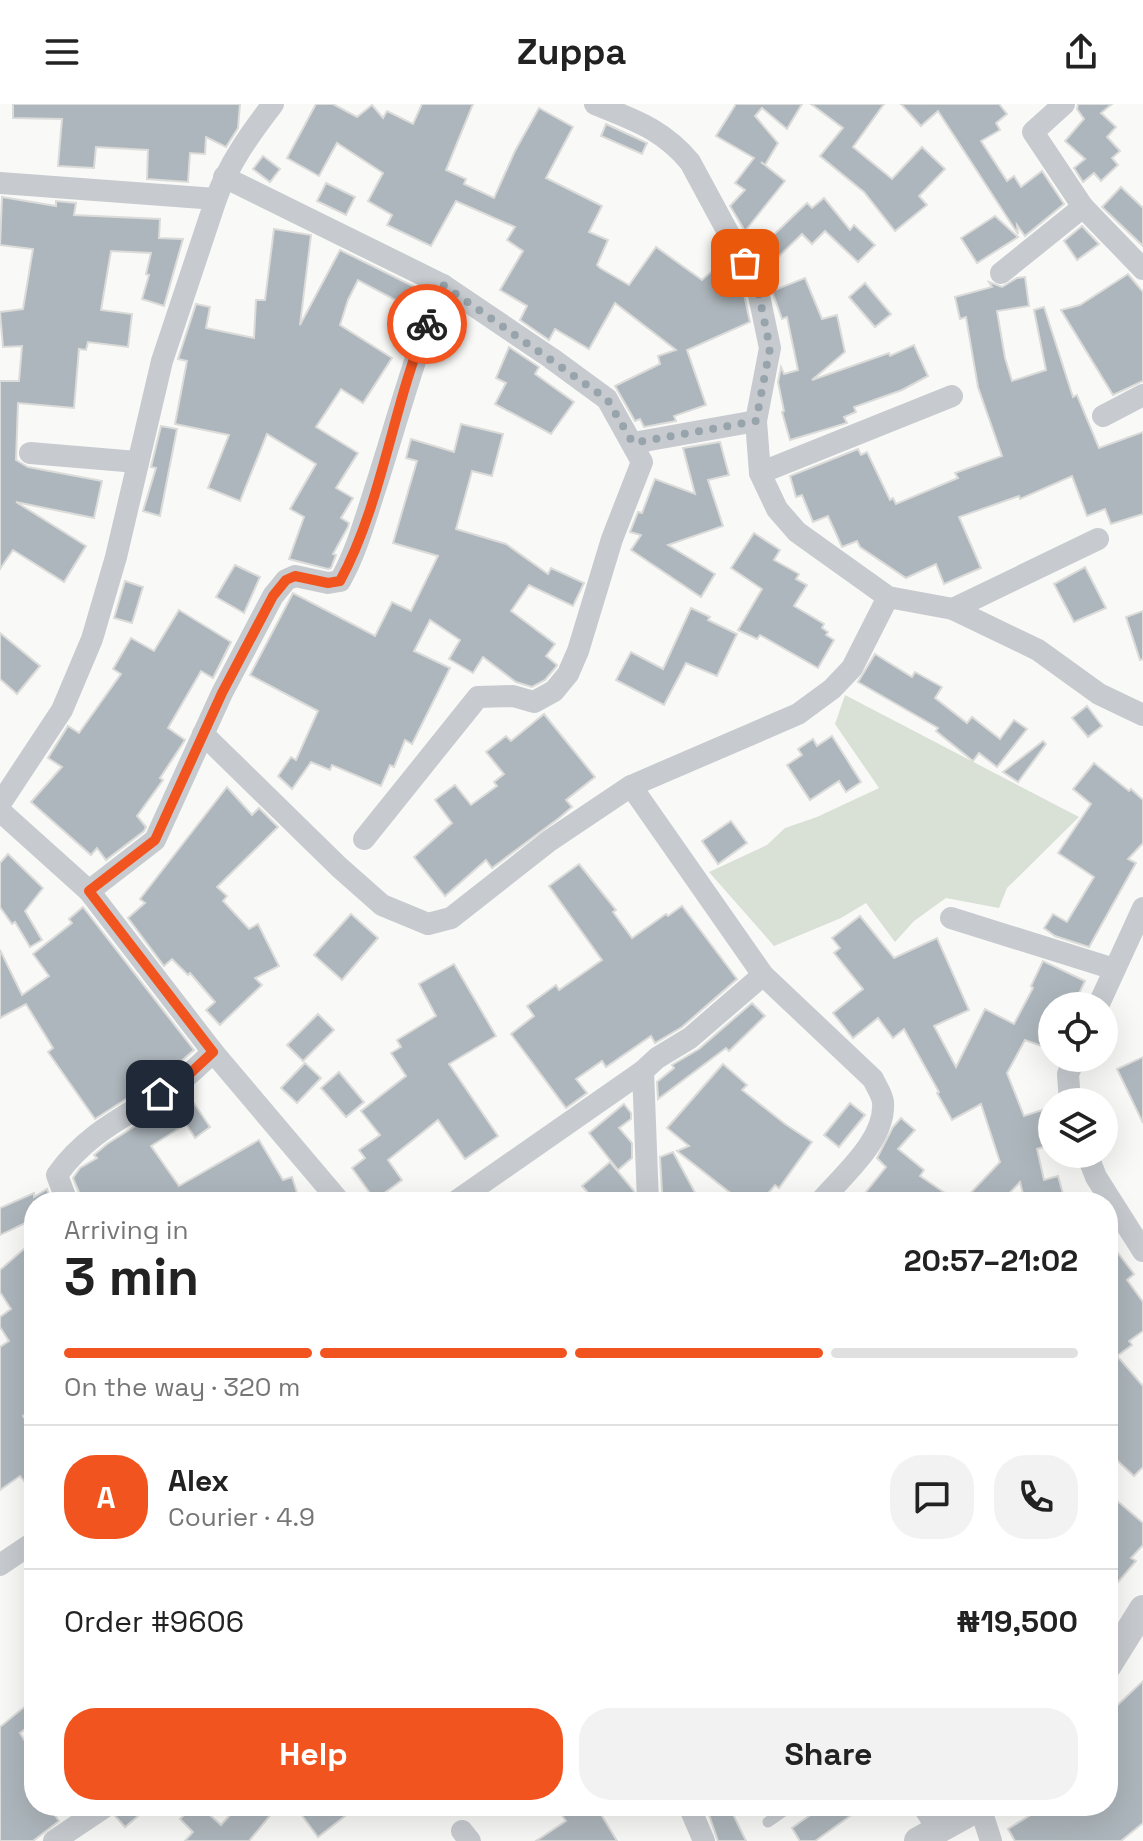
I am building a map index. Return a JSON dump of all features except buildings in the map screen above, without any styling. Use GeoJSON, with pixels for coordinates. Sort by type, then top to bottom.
{"type":"FeatureCollection","features":[{"type":"Feature","properties":{"kind":"street"},"geometry":{"type":"LineString","coordinates":[[0,804],[62,710],[92,639],[116,557],[162,361],[216,199],[244,141],[273,104]]}},
{"type":"Feature","properties":{"kind":"street"},"geometry":{"type":"LineString","coordinates":[[595,104],[654,129],[675,144],[690,162],[757,286],[770,348],[756,421],[760,473],[777,509],[797,532],[888,597],[953,609],[1038,650],[1099,694],[1143,715]]}},
{"type":"Feature","properties":{"kind":"street"},"geometry":{"type":"LineString","coordinates":[[1064,104],[1033,132],[1083,207],[1141,263]]}},
{"type":"Feature","properties":{"kind":"street"},"geometry":{"type":"LineString","coordinates":[[224,177],[443,285],[607,399],[642,462],[612,539],[568,674],[554,691],[534,702],[513,696],[478,697],[364,839]]}},
{"type":"Feature","properties":{"kind":"street"},"geometry":{"type":"LineString","coordinates":[[0,183],[216,199]]}},
{"type":"Feature","properties":{"kind":"street"},"geometry":{"type":"LineString","coordinates":[[1001,273],[1083,207]]}},
{"type":"Feature","properties":{"kind":"street"},"geometry":{"type":"LineString","coordinates":[[89,891],[155,840],[203,734],[273,596],[286,580],[295,576],[328,583],[340,581],[349,565],[423,333],[443,285]]}},
{"type":"Feature","properties":{"kind":"street"},"geometry":{"type":"LineString","coordinates":[[1103,416],[1143,395]]}},
{"type":"Feature","properties":{"kind":"street"},"geometry":{"type":"LineString","coordinates":[[760,473],[952,396]]}},
{"type":"Feature","properties":{"kind":"street"},"geometry":{"type":"LineString","coordinates":[[633,443],[756,421]]}},
{"type":"Feature","properties":{"kind":"street"},"geometry":{"type":"LineString","coordinates":[[30,453],[137,462]]}},
{"type":"Feature","properties":{"kind":"street"},"geometry":{"type":"LineString","coordinates":[[953,609],[1098,539]]}},
{"type":"Feature","properties":{"kind":"street"},"geometry":{"type":"LineString","coordinates":[[203,734],[382,905],[428,924],[451,918],[549,841],[631,786],[798,714],[832,689],[852,668],[888,597]]}},
{"type":"Feature","properties":{"kind":"street"},"geometry":{"type":"LineString","coordinates":[[631,786],[763,975],[873,1079],[883,1099],[881,1124],[863,1152],[829,1192]]}},
{"type":"Feature","properties":{"kind":"street"},"geometry":{"type":"LineString","coordinates":[[0,811],[89,891],[213,1052],[330,1192]]}},
{"type":"Feature","properties":{"kind":"street"},"geometry":{"type":"LineString","coordinates":[[1104,992],[1143,908]]}},
{"type":"Feature","properties":{"kind":"street"},"geometry":{"type":"LineString","coordinates":[[951,918],[1114,969]]}},
{"type":"Feature","properties":{"kind":"street"},"geometry":{"type":"LineString","coordinates":[[469,1192],[643,1071],[657,1058],[690,1038],[763,975]]}},
{"type":"Feature","properties":{"kind":"street"},"geometry":{"type":"LineString","coordinates":[[63,1192],[57,1175],[71,1154],[100,1130],[184,1079],[213,1052]]}},
{"type":"Feature","properties":{"kind":"street"},"geometry":{"type":"LineString","coordinates":[[643,1071],[648,1192]]}},
{"type":"Feature","properties":{"kind":"street"},"geometry":{"type":"LineString","coordinates":[[1092,1168],[1106,1192]]}},
{"type":"Feature","properties":{"kind":"street"},"geometry":{"type":"LineString","coordinates":[[1118,1212],[1143,1251]]}},
{"type":"Feature","properties":{"kind":"street"},"geometry":{"type":"LineString","coordinates":[[0,1565],[24,1549]]}},
{"type":"Feature","properties":{"kind":"street"},"geometry":{"type":"LineString","coordinates":[[1118,1649],[1143,1609]]}},
{"type":"Feature","properties":{"kind":"street"},"geometry":{"type":"LineString","coordinates":[[54,1841],[91,1816]]}},
{"type":"Feature","properties":{"kind":"street"},"geometry":{"type":"LineString","coordinates":[[693,1816],[704,1841]]}},
{"type":"Feature","properties":{"kind":"street"},"geometry":{"type":"LineString","coordinates":[[926,1825],[954,1816]]}},
{"type":"Feature","properties":{"kind":"street"},"geometry":{"type":"LineString","coordinates":[[984,1816],[991,1841]]}},
{"type":"Feature","properties":{"kind":"lane"},"geometry":{"type":"LineString","coordinates":[[768,1822],[777,1816]]}},
{"type":"Feature","properties":{"kind":"shaded area"},"geometry":{"type":"Polygon","coordinates":[[[845,695],[1079,817],[1007,888],[999,908],[946,898],[914,921],[895,942],[866,903],[841,918],[774,946],[709,872],[767,845],[785,828],[817,817],[879,788],[835,724],[845,695]]]}},
{"type":"Feature","properties":{"kind":"way so far"},"geometry":{"type":"LineString","coordinates":[[427,324],[443,285],[607,399],[633,443],[756,421],[770,348],[757,286],[745,263]]}},
{"type":"Feature","properties":{"kind":"route"},"geometry":{"type":"LineString","coordinates":[[160,1094],[184,1079],[213,1052],[89,891],[155,840],[222,693],[273,596],[286,580],[295,576],[328,583],[340,581],[364,523],[427,324]]}}]}
